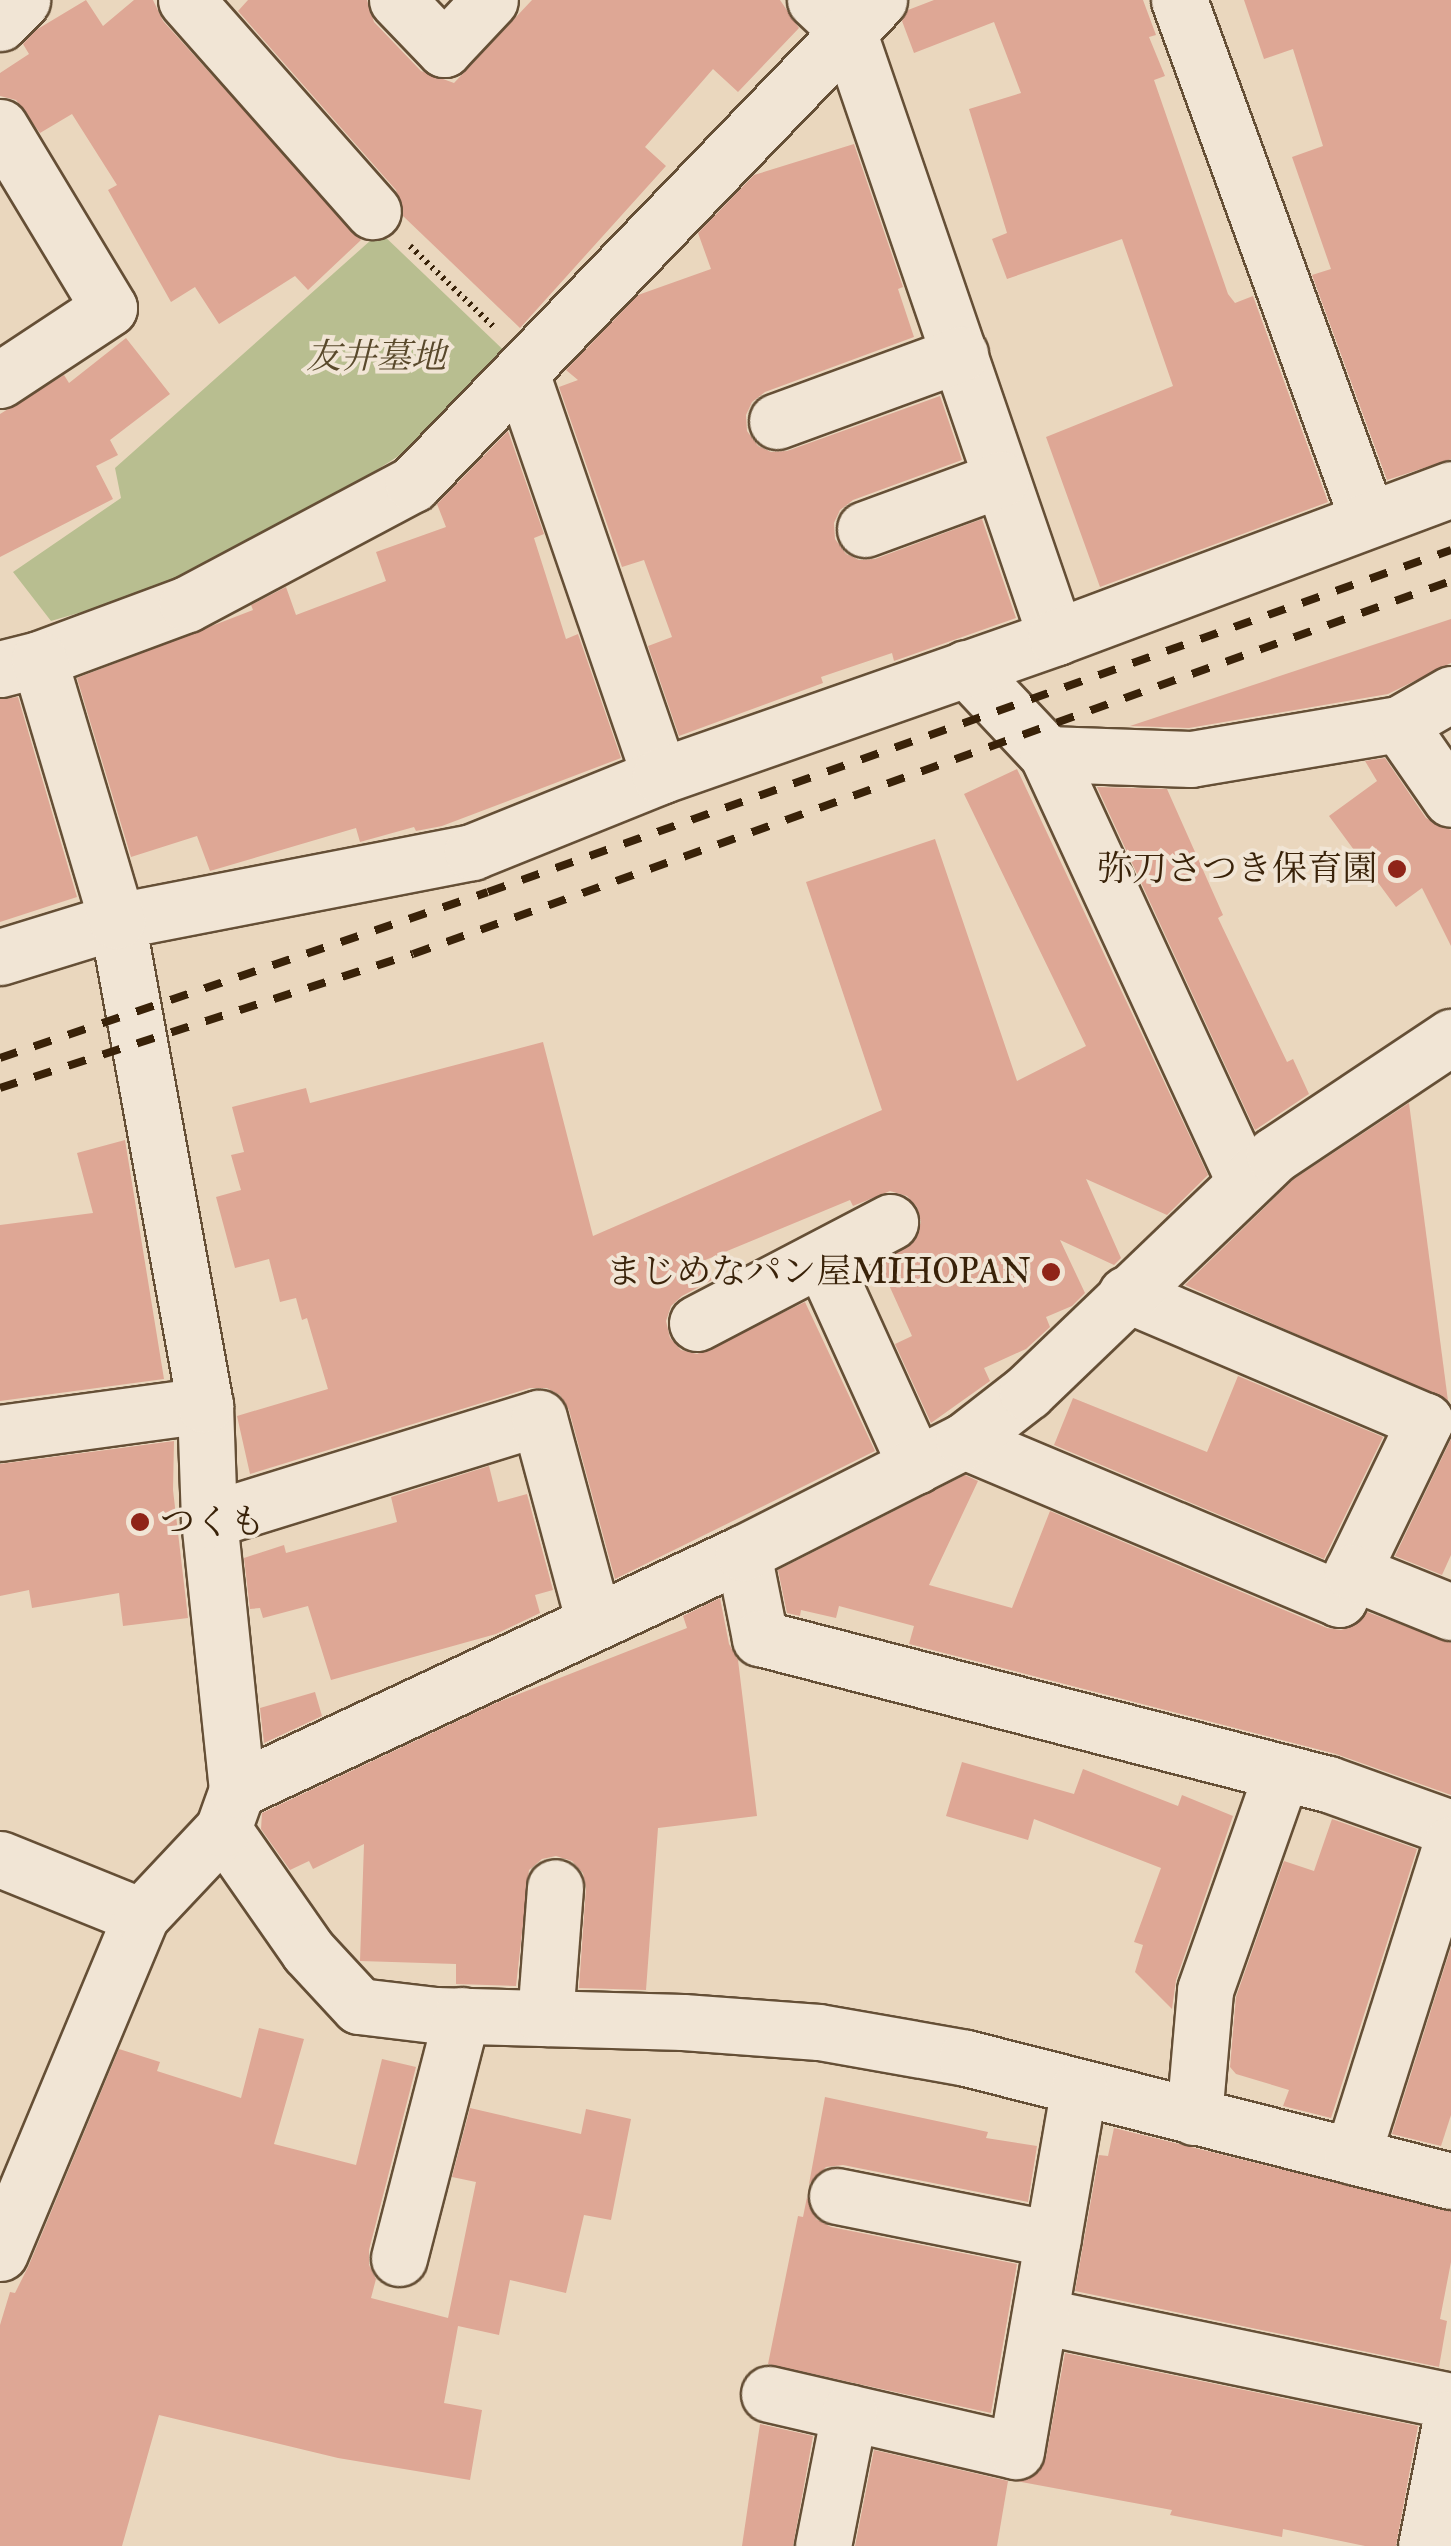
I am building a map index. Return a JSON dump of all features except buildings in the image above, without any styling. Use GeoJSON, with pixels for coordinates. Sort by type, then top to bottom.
{"type":"FeatureCollection","features":[{"type":"Feature","properties":{"kind":"street"},"geometry":{"type":"LineString","coordinates":[[0,23],[22,0]]}},
{"type":"Feature","properties":{"kind":"street"},"geometry":{"type":"LineString","coordinates":[[186,0],[374,211]]}},
{"type":"Feature","properties":{"kind":"street"},"geometry":{"type":"LineString","coordinates":[[397,0],[444,49],[490,0]]}},
{"type":"Feature","properties":{"kind":"street"},"geometry":{"type":"LineString","coordinates":[[1178,0],[1368,520]]}},
{"type":"Feature","properties":{"kind":"street"},"geometry":{"type":"LineString","coordinates":[[1056,637],[848,10],[526,368],[412,484],[187,604],[19,664],[117,921],[205,1404],[209,1520],[230,1809],[308,1951],[359,2006],[462,2015],[819,2032],[966,2058],[1451,2181]]}},
{"type":"Feature","properties":{"kind":"street"},"geometry":{"type":"LineString","coordinates":[[0,127],[109,308],[0,380]]}},
{"type":"Feature","properties":{"kind":"street"},"geometry":{"type":"LineString","coordinates":[[777,421],[960,354]]}},
{"type":"Feature","properties":{"kind":"street"},"geometry":{"type":"LineString","coordinates":[[526,368],[660,776]]}},
{"type":"Feature","properties":{"kind":"street"},"geometry":{"type":"LineString","coordinates":[[865,529],[1001,479]]}},
{"type":"Feature","properties":{"kind":"street"},"geometry":{"type":"LineString","coordinates":[[0,957],[117,921],[472,852],[660,776],[1056,637],[1451,489]]}},
{"type":"Feature","properties":{"kind":"street"},"geometry":{"type":"LineString","coordinates":[[966,668],[1047,754],[1245,1182]]}},
{"type":"Feature","properties":{"kind":"street"},"geometry":{"type":"LineString","coordinates":[[1047,754],[1191,759],[1399,724],[1451,694]]}},
{"type":"Feature","properties":{"kind":"street"},"geometry":{"type":"LineString","coordinates":[[1399,724],[1451,799]]}},
{"type":"Feature","properties":{"kind":"street"},"geometry":{"type":"LineString","coordinates":[[0,2253],[141,1916],[230,1809],[594,1622],[744,1553],[964,1441],[1027,1392],[1274,1155],[1451,1038]]}},
{"type":"Feature","properties":{"kind":"street"},"geometry":{"type":"LineString","coordinates":[[698,1322],[822,1261],[890,1222]]}},
{"type":"Feature","properties":{"kind":"street"},"geometry":{"type":"LineString","coordinates":[[822,1261],[916,1466]]}},
{"type":"Feature","properties":{"kind":"street"},"geometry":{"type":"LineString","coordinates":[[964,1441],[1340,1599],[1426,1421],[1126,1294]]}},
{"type":"Feature","properties":{"kind":"street"},"geometry":{"type":"LineString","coordinates":[[0,1433],[205,1404]]}},
{"type":"Feature","properties":{"kind":"street"},"geometry":{"type":"LineString","coordinates":[[209,1520],[539,1418],[594,1622]]}},
{"type":"Feature","properties":{"kind":"street"},"geometry":{"type":"LineString","coordinates":[[744,1553],[760,1638],[1282,1772],[1451,1828]]}},
{"type":"Feature","properties":{"kind":"street"},"geometry":{"type":"LineString","coordinates":[[1352,1572],[1451,1612]]}},
{"type":"Feature","properties":{"kind":"street"},"geometry":{"type":"LineString","coordinates":[[1194,2117],[1205,1990],[1282,1772]]}},
{"type":"Feature","properties":{"kind":"street"},"geometry":{"type":"LineString","coordinates":[[1352,2156],[1451,1844]]}},
{"type":"Feature","properties":{"kind":"street"},"geometry":{"type":"LineString","coordinates":[[0,1859],[141,1916]]}},
{"type":"Feature","properties":{"kind":"street"},"geometry":{"type":"LineString","coordinates":[[545,2018],[554,1887]]}},
{"type":"Feature","properties":{"kind":"street"},"geometry":{"type":"LineString","coordinates":[[400,2258],[462,2015]]}},
{"type":"Feature","properties":{"kind":"street"},"geometry":{"type":"LineString","coordinates":[[769,2394],[1016,2451],[1079,2088]]}},
{"type":"Feature","properties":{"kind":"street"},"geometry":{"type":"LineString","coordinates":[[837,2196],[1054,2239]]}},
{"type":"Feature","properties":{"kind":"street"},"geometry":{"type":"LineString","coordinates":[[1040,2316],[1451,2401]]}},
{"type":"Feature","properties":{"kind":"street"},"geometry":{"type":"LineString","coordinates":[[823,2546],[849,2413]]}},
{"type":"Feature","properties":{"kind":"street"},"geometry":{"type":"LineString","coordinates":[[1426,2546],[1451,2418]]}},
{"type":"Feature","properties":{"kind":"path"},"geometry":{"type":"LineString","coordinates":[[374,211],[526,368]]}},
{"type":"Feature","properties":{"kind":"green space","name":"友井墓地"},"geometry":{"type":"Polygon","coordinates":[[[380,232],[514,360],[397,457],[266,540],[178,584],[51,621],[13,572],[121,498],[115,468],[380,232]]]}},
{"type":"Feature","properties":{"kind":"railway"},"geometry":{"type":"LineString","coordinates":[[0,1058],[488,892],[1451,550]]}},
{"type":"Feature","properties":{"kind":"railway"},"geometry":{"type":"LineString","coordinates":[[0,1088],[413,954],[1451,581]]}},
{"type":"Feature","properties":{"kind":"place","name":"弥刀さつき保育園"},"geometry":{"type":"Point","coordinates":[1397,869]}},
{"type":"Feature","properties":{"kind":"place","name":"まじめなパン屋MIHOPAN"},"geometry":{"type":"Point","coordinates":[1051,1272]}},
{"type":"Feature","properties":{"kind":"place","name":"つくも"},"geometry":{"type":"Point","coordinates":[140,1522]}}]}
